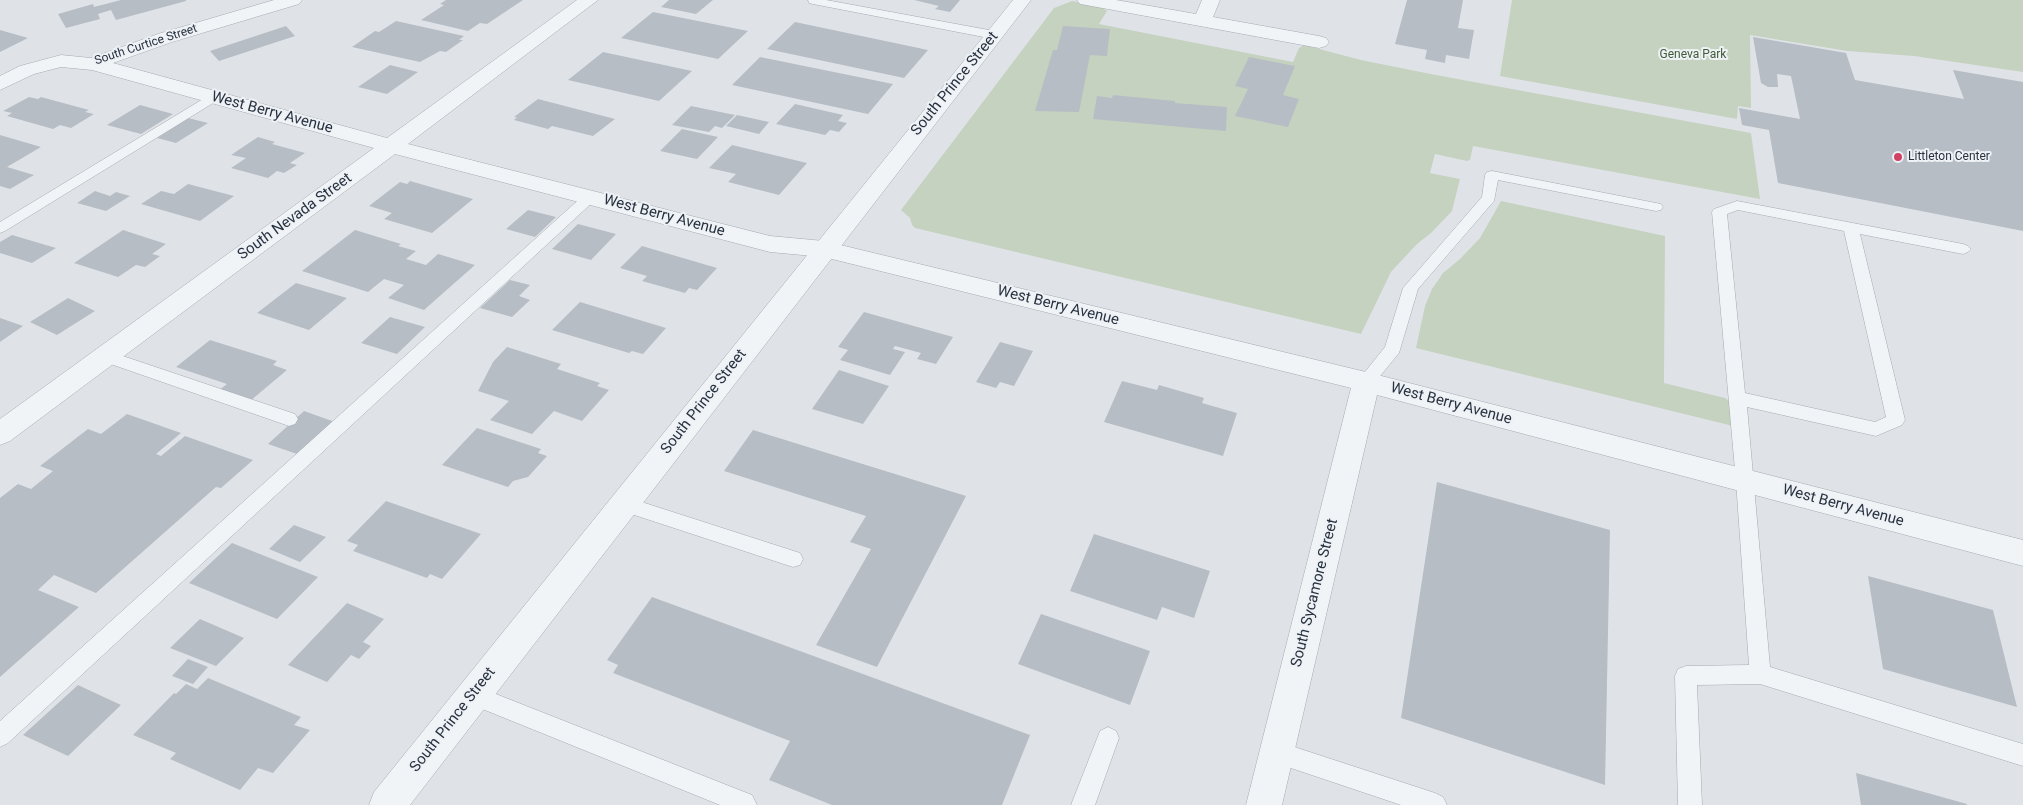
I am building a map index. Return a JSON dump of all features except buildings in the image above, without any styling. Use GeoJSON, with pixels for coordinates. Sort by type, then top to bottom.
{"type":"FeatureCollection","features":[{"type":"Feature","properties":{"kind":"street","name":"South Curtice Street"},"geometry":{"type":"LineString","coordinates":[[0,84],[27,70],[61,61],[93,64],[165,38],[292,0]]}},
{"type":"Feature","properties":{"kind":"street","name":"South Nevada Street"},"geometry":{"type":"LineString","coordinates":[[0,434],[589,0]]}},
{"type":"Feature","properties":{"kind":"street","name":"South Prince Street"},"geometry":{"type":"LineString","coordinates":[[386,805],[1022,0]]}},
{"type":"Feature","properties":{"kind":"street"},"geometry":{"type":"LineString","coordinates":[[1086,0],[1319,42]]}},
{"type":"Feature","properties":{"kind":"street"},"geometry":{"type":"LineString","coordinates":[[1202,21],[1212,0]]}},
{"type":"Feature","properties":{"kind":"street","name":"West Berry Avenue"},"geometry":{"type":"LineString","coordinates":[[93,64],[391,146],[770,244],[824,249],[1366,382],[2023,553]]}},
{"type":"Feature","properties":{"kind":"street","name":"South Sycamore Street"},"geometry":{"type":"LineString","coordinates":[[1264,805],[1366,382]]}},
{"type":"Feature","properties":{"kind":"lane"},"geometry":{"type":"LineString","coordinates":[[813,0],[994,35]]}},
{"type":"Feature","properties":{"kind":"lane"},"geometry":{"type":"LineString","coordinates":[[0,228],[213,97]]}},
{"type":"Feature","properties":{"kind":"lane"},"geometry":{"type":"LineString","coordinates":[[1366,382],[1393,349],[1412,288],[1489,198],[1492,175],[1656,207]]}},
{"type":"Feature","properties":{"kind":"lane"},"geometry":{"type":"LineString","coordinates":[[0,736],[590,197]]}},
{"type":"Feature","properties":{"kind":"lane"},"geometry":{"type":"LineString","coordinates":[[1760,674],[1745,480],[1719,212],[1737,205],[1963,249]]}},
{"type":"Feature","properties":{"kind":"lane"},"geometry":{"type":"LineString","coordinates":[[1737,398],[1876,429],[1896,420],[1851,227]]}},
{"type":"Feature","properties":{"kind":"lane"},"geometry":{"type":"LineString","coordinates":[[105,356],[289,419]]}},
{"type":"Feature","properties":{"kind":"lane"},"geometry":{"type":"LineString","coordinates":[[623,504],[793,559]]}},
{"type":"Feature","properties":{"kind":"lane"},"geometry":{"type":"LineString","coordinates":[[1690,805],[1686,676],[1760,674],[2023,755]]}},
{"type":"Feature","properties":{"kind":"lane"},"geometry":{"type":"LineString","coordinates":[[473,695],[745,805]]}},
{"type":"Feature","properties":{"kind":"lane"},"geometry":{"type":"LineString","coordinates":[[1083,805],[1108,738]]}},
{"type":"Feature","properties":{"kind":"lane"},"geometry":{"type":"LineString","coordinates":[[1276,752],[1435,805]]}},
{"type":"Feature","properties":{"kind":"green space","name":"Geneva Park"},"geometry":{"type":"Polygon","coordinates":[[[1512,0],[2023,0],[2023,72],[1914,56],[1847,51],[1750,35],[1751,108],[1738,106],[1737,119],[1500,76],[1512,0]]]}},
{"type":"Feature","properties":{"kind":"green space"},"geometry":{"type":"Polygon","coordinates":[[[1072,1],[1101,7],[1107,11],[1099,24],[1293,62],[1299,48],[1304,45],[1361,60],[1436,75],[1751,133],[1760,199],[1473,146],[1470,160],[1467,161],[1435,154],[1430,173],[1460,179],[1452,211],[1391,272],[1361,334],[915,228],[910,218],[901,210],[1054,8],[1072,1]]]}},
{"type":"Feature","properties":{"kind":"green space"},"geometry":{"type":"Polygon","coordinates":[[[1501,201],[1665,236],[1664,383],[1725,398],[1730,402],[1737,427],[1416,348],[1425,306],[1432,289],[1443,273],[1460,259],[1480,238],[1501,201]]]}},
{"type":"Feature","properties":{"kind":"place","name":"Littleton Center"},"geometry":{"type":"Point","coordinates":[1898,157]}}]}
